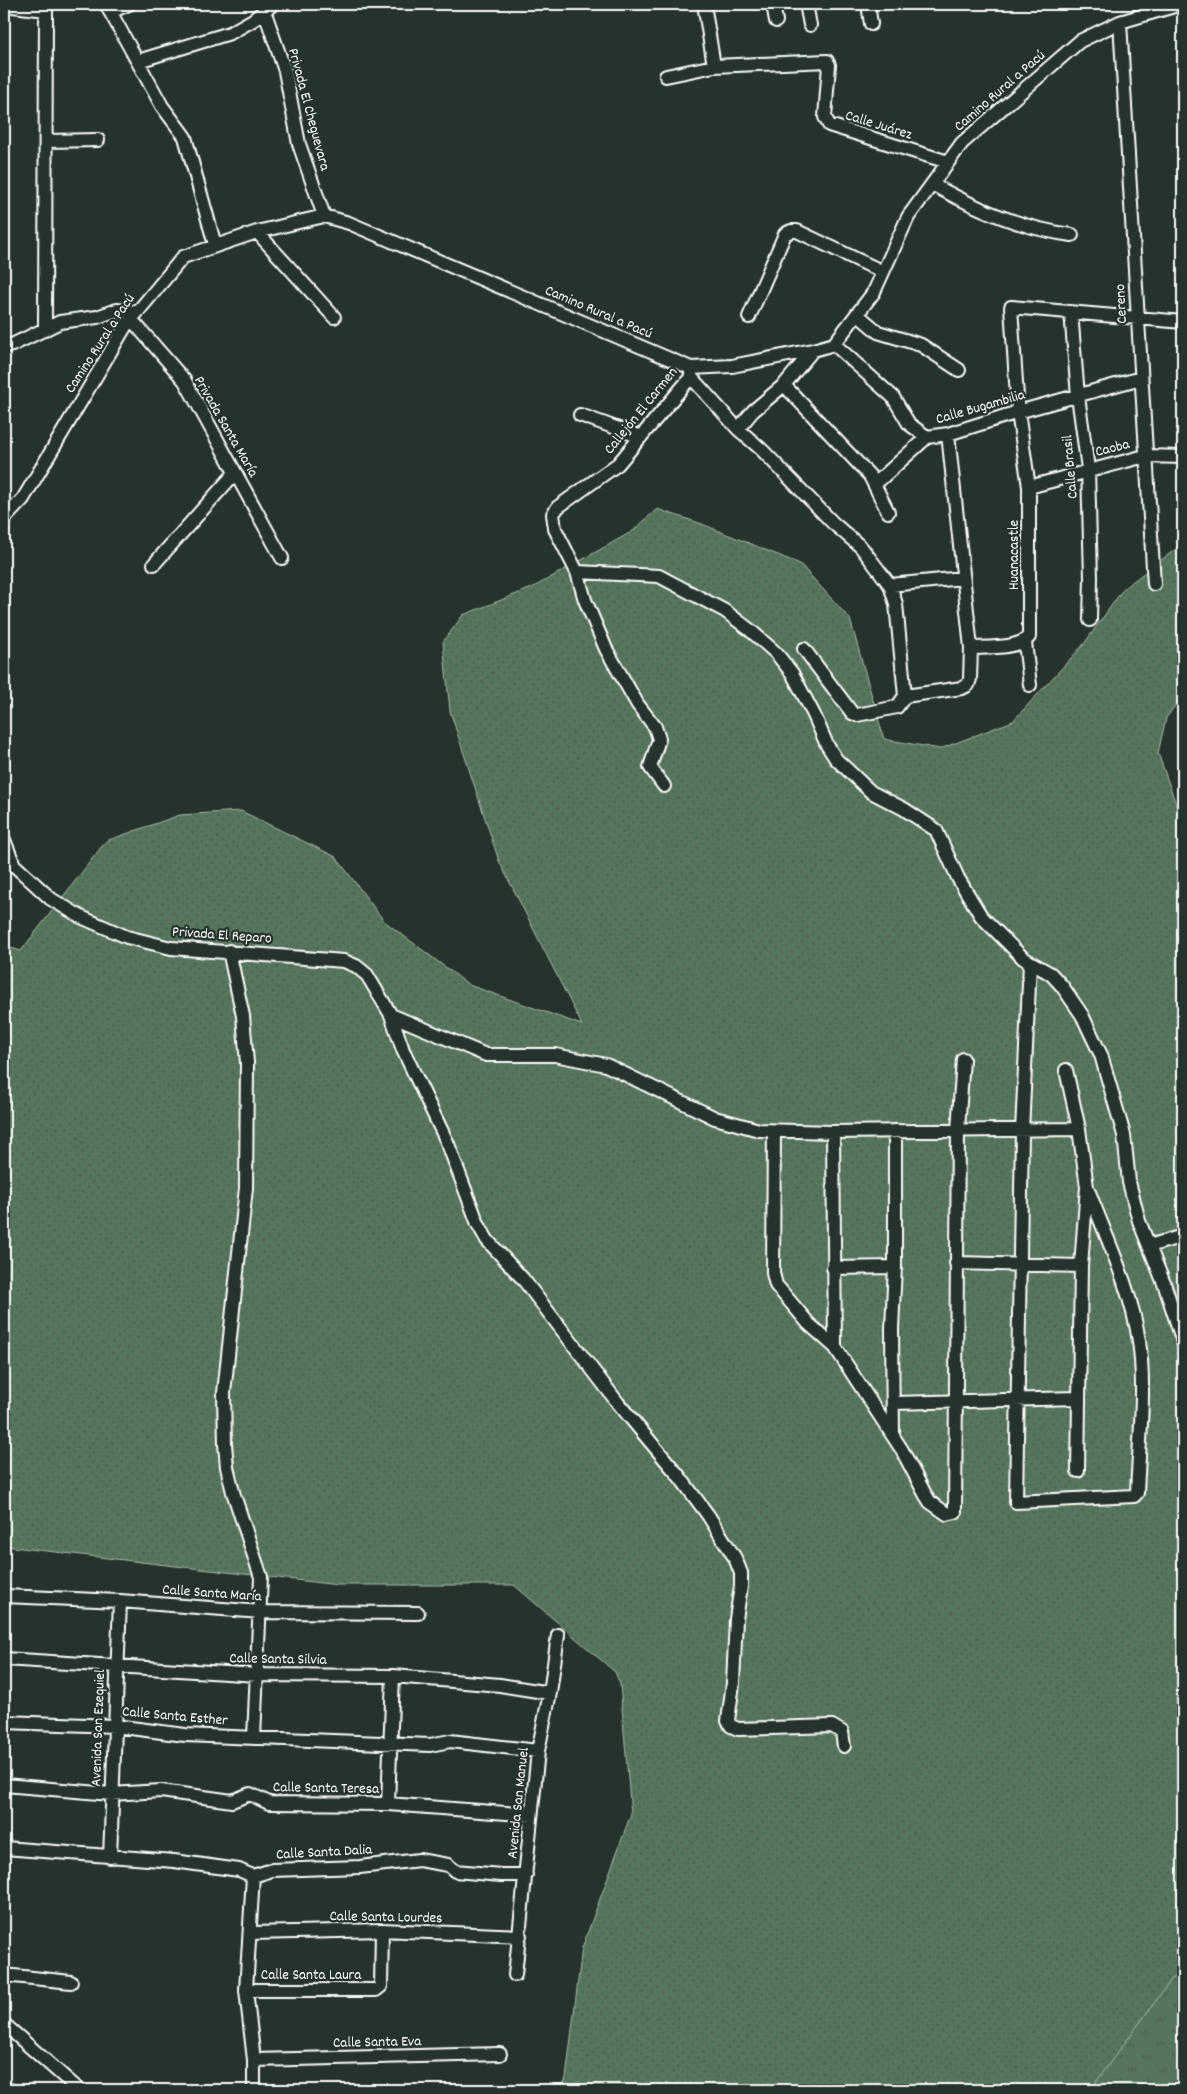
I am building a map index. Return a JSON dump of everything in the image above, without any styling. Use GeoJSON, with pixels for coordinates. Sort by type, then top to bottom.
{"type":"FeatureCollection","features":[{"type":"Feature","properties":{"kind":"street"},"geometry":{"type":"LineString","coordinates":[[129,4],[108,8],[162,106],[185,137],[215,245]]}},
{"type":"Feature","properties":{"kind":"street"},"geometry":{"type":"LineString","coordinates":[[666,76],[714,66],[704,4]]}},
{"type":"Feature","properties":{"kind":"street"},"geometry":{"type":"LineString","coordinates":[[773,4],[776,21]]}},
{"type":"Feature","properties":{"kind":"street"},"geometry":{"type":"LineString","coordinates":[[806,4],[810,24]]}},
{"type":"Feature","properties":{"kind":"street"},"geometry":{"type":"LineString","coordinates":[[868,4],[871,24]]}},
{"type":"Feature","properties":{"kind":"street"},"geometry":{"type":"LineString","coordinates":[[4,5],[46,10],[45,330]]}},
{"type":"Feature","properties":{"kind":"street","name":"Camino Rural a Pacú"},"geometry":{"type":"LineString","coordinates":[[4,519],[23,499],[133,316],[184,257],[256,232],[324,216],[350,223],[691,373],[813,350],[834,344],[874,292],[908,217],[962,143],[1080,41],[1120,22],[1172,5]]}},
{"type":"Feature","properties":{"kind":"street"},"geometry":{"type":"LineString","coordinates":[[138,61],[230,33],[253,20],[269,7]]}},
{"type":"Feature","properties":{"kind":"street","name":"Privada El Cheguevara"},"geometry":{"type":"LineString","coordinates":[[269,7],[285,71],[299,144],[324,216]]}},
{"type":"Feature","properties":{"kind":"street","name":"Cereno"},"geometry":{"type":"LineString","coordinates":[[1120,22],[1154,584]]}},
{"type":"Feature","properties":{"kind":"street","name":"Calle Juárez"},"geometry":{"type":"LineString","coordinates":[[714,66],[827,60],[829,65],[825,117],[829,125],[948,162]]}},
{"type":"Feature","properties":{"kind":"street"},"geometry":{"type":"LineString","coordinates":[[46,141],[98,140]]}},
{"type":"Feature","properties":{"kind":"street"},"geometry":{"type":"LineString","coordinates":[[932,184],[1007,220],[1045,232],[1072,235]]}},
{"type":"Feature","properties":{"kind":"street"},"geometry":{"type":"LineString","coordinates":[[749,317],[785,234],[791,231],[797,231],[883,272]]}},
{"type":"Feature","properties":{"kind":"street"},"geometry":{"type":"LineString","coordinates":[[256,232],[334,317]]}},
{"type":"Feature","properties":{"kind":"street","name":"Huanacastle"},"geometry":{"type":"LineString","coordinates":[[1030,685],[1025,642],[1030,637],[1028,487],[1018,412],[1011,307],[1071,312]]}},
{"type":"Feature","properties":{"kind":"street"},"geometry":{"type":"LineString","coordinates":[[4,346],[12,345],[60,322],[97,316],[117,310],[133,316]]}},
{"type":"Feature","properties":{"kind":"street"},"geometry":{"type":"LineString","coordinates":[[1071,312],[1137,316],[1183,322]]}},
{"type":"Feature","properties":{"kind":"street","name":"Calle Brasil"},"geometry":{"type":"LineString","coordinates":[[1071,312],[1078,396],[1088,470],[1091,578],[1090,620]]}},
{"type":"Feature","properties":{"kind":"street"},"geometry":{"type":"LineString","coordinates":[[857,314],[878,332],[921,345],[959,370]]}},
{"type":"Feature","properties":{"kind":"street","name":"Privada Santa María"},"geometry":{"type":"LineString","coordinates":[[133,316],[185,382],[282,558]]}},
{"type":"Feature","properties":{"kind":"street","name":"Calle Bugambilia"},"geometry":{"type":"LineString","coordinates":[[834,344],[893,397],[909,424],[927,437],[948,434],[1018,412],[1141,378]]}},
{"type":"Feature","properties":{"kind":"street"},"geometry":{"type":"LineString","coordinates":[[738,429],[753,411],[784,386],[813,350]]}},
{"type":"Feature","properties":{"kind":"street"},"geometry":{"type":"LineString","coordinates":[[691,373],[738,429],[762,450],[833,523],[861,547],[890,585],[896,604],[905,696],[897,707],[858,715],[852,713],[804,649]]}},
{"type":"Feature","properties":{"kind":"street","name":"Callejón El Carmen"},"geometry":{"type":"LineString","coordinates":[[577,572],[554,529],[554,512],[612,470],[641,437],[691,373]]}},
{"type":"Feature","properties":{"kind":"street"},"geometry":{"type":"LineString","coordinates":[[784,386],[875,484],[888,512]]}},
{"type":"Feature","properties":{"kind":"street"},"geometry":{"type":"LineString","coordinates":[[580,415],[641,437]]}},
{"type":"Feature","properties":{"kind":"street"},"geometry":{"type":"LineString","coordinates":[[905,696],[968,685],[970,679],[971,648],[948,434]]}},
{"type":"Feature","properties":{"kind":"street"},"geometry":{"type":"LineString","coordinates":[[875,484],[927,437]]}},
{"type":"Feature","properties":{"kind":"street","name":"Caoba"},"geometry":{"type":"LineString","coordinates":[[1028,487],[1146,456],[1183,457]]}},
{"type":"Feature","properties":{"kind":"street"},"geometry":{"type":"LineString","coordinates":[[154,564],[235,473]]}},
{"type":"Feature","properties":{"kind":"street"},"geometry":{"type":"LineString","coordinates":[[664,786],[650,767],[659,739],[655,727],[638,705],[606,649],[585,600],[577,572],[659,576],[725,611],[776,653],[795,678],[827,745],[836,759],[871,792],[904,809],[936,830],[971,901],[991,926],[1030,963],[1050,974],[1062,986],[1097,1043],[1120,1118],[1129,1182],[1149,1246],[1165,1286],[1183,1342]]}},
{"type":"Feature","properties":{"kind":"street"},"geometry":{"type":"LineString","coordinates":[[890,585],[963,578]]}},
{"type":"Feature","properties":{"kind":"street"},"geometry":{"type":"LineString","coordinates":[[971,648],[1025,642]]}},
{"type":"Feature","properties":{"kind":"street","name":"Privada El Reparo"},"geometry":{"type":"LineString","coordinates":[[4,840],[14,865],[23,876],[50,899],[81,917],[127,937],[171,948],[230,950],[344,961],[356,966],[367,975],[391,1015],[403,1050],[448,1144],[478,1224],[487,1240],[523,1279],[618,1403],[679,1476],[708,1515],[735,1558],[741,1573],[741,1586],[736,1619],[734,1683],[728,1721],[731,1726],[738,1729],[832,1726],[842,1732],[844,1746]]}},
{"type":"Feature","properties":{"kind":"street"},"geometry":{"type":"LineString","coordinates":[[230,950],[243,1016],[247,1063],[246,1178],[224,1392],[225,1444],[227,1467],[261,1578],[254,1738]]}},
{"type":"Feature","properties":{"kind":"street"},"geometry":{"type":"LineString","coordinates":[[1030,963],[1022,1131],[1016,1400],[1016,1502],[1134,1496],[1137,1493],[1142,1380],[1139,1341],[1128,1297],[1087,1187],[1066,1070]]}},
{"type":"Feature","properties":{"kind":"street"},"geometry":{"type":"LineString","coordinates":[[391,1015],[486,1055],[555,1055],[606,1065],[715,1118],[745,1127],[774,1132],[1078,1129]]}},
{"type":"Feature","properties":{"kind":"street"},"geometry":{"type":"LineString","coordinates":[[774,1132],[773,1273],[776,1285],[809,1324],[835,1347],[893,1436],[930,1502],[946,1514],[955,1512],[958,1130],[963,1059]]}},
{"type":"Feature","properties":{"kind":"street"},"geometry":{"type":"LineString","coordinates":[[893,1436],[892,1328],[895,1267],[895,1131]]}},
{"type":"Feature","properties":{"kind":"street"},"geometry":{"type":"LineString","coordinates":[[833,1132],[835,1347]]}},
{"type":"Feature","properties":{"kind":"street"},"geometry":{"type":"LineString","coordinates":[[1078,1471],[1082,1266],[1087,1187]]}},
{"type":"Feature","properties":{"kind":"street"},"geometry":{"type":"LineString","coordinates":[[1149,1246],[1183,1236]]}},
{"type":"Feature","properties":{"kind":"street"},"geometry":{"type":"LineString","coordinates":[[956,1263],[1082,1266]]}},
{"type":"Feature","properties":{"kind":"street"},"geometry":{"type":"LineString","coordinates":[[833,1268],[895,1267]]}},
{"type":"Feature","properties":{"kind":"street"},"geometry":{"type":"LineString","coordinates":[[894,1402],[1078,1398]]}},
{"type":"Feature","properties":{"kind":"street","name":"Calle Santa María"},"geometry":{"type":"LineString","coordinates":[[4,1596],[120,1601],[261,1612],[418,1613]]}},
{"type":"Feature","properties":{"kind":"street","name":"Avenida San Ezequiel"},"geometry":{"type":"LineString","coordinates":[[110,1857],[120,1601]]}},
{"type":"Feature","properties":{"kind":"street","name":"Avenida San Manuel"},"geometry":{"type":"LineString","coordinates":[[515,1975],[538,1751],[550,1693],[558,1635]]}},
{"type":"Feature","properties":{"kind":"street","name":"Calle Santa Silvia"},"geometry":{"type":"LineString","coordinates":[[4,1659],[258,1675],[394,1676],[500,1685],[550,1693]]}},
{"type":"Feature","properties":{"kind":"street"},"geometry":{"type":"LineString","coordinates":[[388,1804],[394,1676]]}},
{"type":"Feature","properties":{"kind":"street","name":"Calle Santa Esther"},"geometry":{"type":"LineString","coordinates":[[4,1722],[115,1726],[185,1735],[254,1738],[391,1741],[430,1745],[450,1741],[538,1751]]}},
{"type":"Feature","properties":{"kind":"street","name":"Calle Santa Teresa"},"geometry":{"type":"LineString","coordinates":[[4,1785],[111,1794],[161,1791],[232,1801],[250,1794],[269,1803],[388,1804],[531,1815]]}},
{"type":"Feature","properties":{"kind":"street"},"geometry":{"type":"LineString","coordinates":[[4,1848],[174,1861],[239,1870],[253,1876],[246,1990],[254,2060],[254,2090]]}},
{"type":"Feature","properties":{"kind":"street","name":"Calle Santa Dalia"},"geometry":{"type":"LineString","coordinates":[[253,1876],[272,1870],[360,1867],[419,1860],[448,1865],[455,1870],[501,1876],[526,1875]]}},
{"type":"Feature","properties":{"kind":"street","name":"Calle Santa Lourdes"},"geometry":{"type":"LineString","coordinates":[[251,1933],[382,1930],[520,1936]]}},
{"type":"Feature","properties":{"kind":"street","name":"Calle Santa Laura"},"geometry":{"type":"LineString","coordinates":[[246,1990],[376,1990],[380,1986],[382,1930]]}},
{"type":"Feature","properties":{"kind":"street"},"geometry":{"type":"LineString","coordinates":[[4,1975],[71,1982]]}},
{"type":"Feature","properties":{"kind":"street"},"geometry":{"type":"LineString","coordinates":[[4,2024],[80,2090]]}},
{"type":"Feature","properties":{"kind":"street","name":"Calle Santa Eva"},"geometry":{"type":"LineString","coordinates":[[254,2060],[500,2054]]}},
{"type":"Feature","properties":{"kind":"green space"},"geometry":{"type":"Polygon","coordinates":[[[657,509],[702,524],[800,564],[850,619],[884,739],[940,749],[1013,721],[1084,644],[1124,588],[1181,545],[1178,621],[1183,628],[1183,695],[1166,718],[1158,753],[1183,824],[1183,2090],[561,2090],[566,2078],[582,1948],[631,1814],[620,1684],[615,1672],[514,1585],[338,1585],[4,1546],[4,946],[21,951],[106,841],[180,815],[241,811],[336,857],[384,921],[469,985],[582,1025],[499,861],[450,711],[443,642],[463,615],[532,588],[633,531],[657,509]]]}},
{"type":"Feature","properties":{"kind":"green space"},"geometry":{"type":"Polygon","coordinates":[[[1183,1964],[1183,2090],[1090,2090],[1183,1964]]]}},
{"type":"Feature","properties":{"kind":"green space"},"geometry":{"type":"Polygon","coordinates":[[[4,2078],[27,2090],[4,2090],[4,2078]]]}}]}
